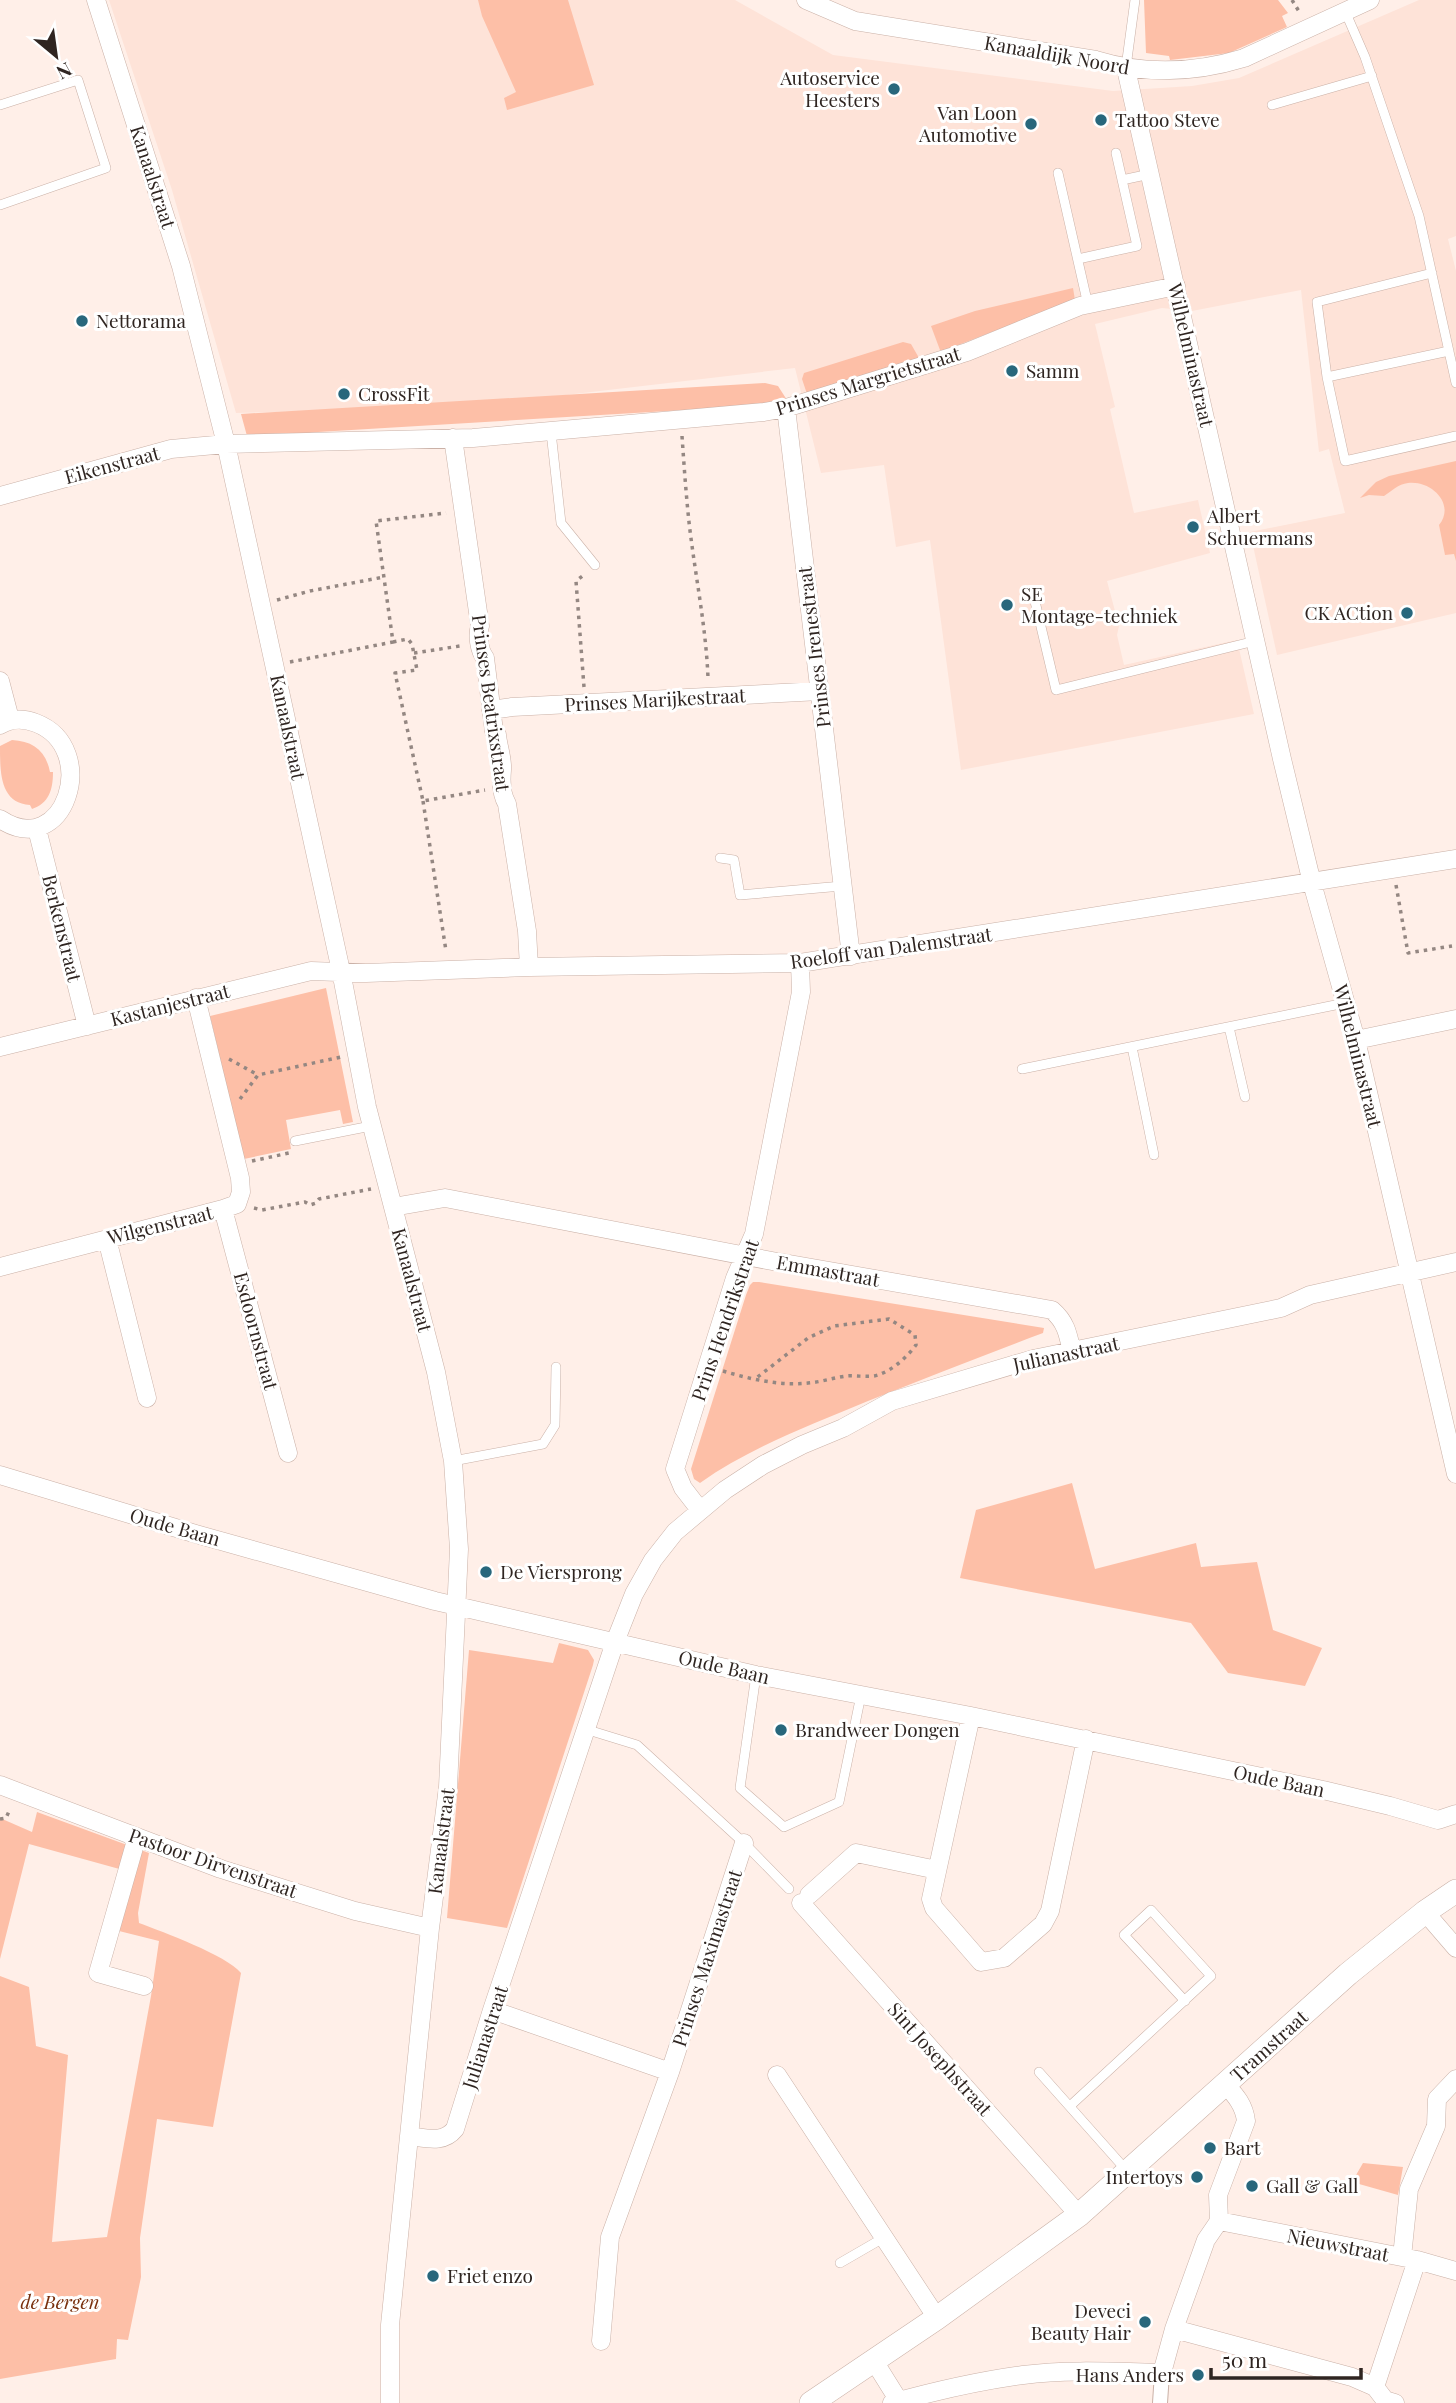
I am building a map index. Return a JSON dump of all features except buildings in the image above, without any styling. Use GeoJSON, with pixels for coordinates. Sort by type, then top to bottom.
{"type":"FeatureCollection","features":[{"type":"Feature","properties":{"kind":"street","name":"Kanaalstraat"},"geometry":{"type":"LineString","coordinates":[[96,0],[181,266],[226,444],[341,971],[371,1126],[436,1372],[453,1461],[459,1549],[447,1787],[409,2136]]}},
{"type":"Feature","properties":{"kind":"street","name":"Kanaaldijk Noord"},"geometry":{"type":"LineString","coordinates":[[806,0],[855,21],[1096,60],[1126,69],[1178,71],[1225,64],[1244,58],[1370,0]]}},
{"type":"Feature","properties":{"kind":"street","name":"Wilhelminastraat"},"geometry":{"type":"LineString","coordinates":[[1126,69],[1312,883],[1356,1040],[1456,1474]]}},
{"type":"Feature","properties":{"kind":"street","name":"Prinses Margrietstraat"},"geometry":{"type":"LineString","coordinates":[[226,444],[453,438],[551,432],[764,412],[786,408],[922,367],[1088,305],[1176,286]]}},
{"type":"Feature","properties":{"kind":"street","name":"Prinses Irenestraat"},"geometry":{"type":"LineString","coordinates":[[786,408],[851,956]]}},
{"type":"Feature","properties":{"kind":"street","name":"Prinses Beatrixstraat"},"geometry":{"type":"LineString","coordinates":[[453,438],[480,626],[478,631],[481,653],[485,658],[502,770],[502,788],[507,804],[525,918],[529,967]]}},
{"type":"Feature","properties":{"kind":"street","name":"Eikenstraat"},"geometry":{"type":"LineString","coordinates":[[0,496],[171,449],[226,444]]}},
{"type":"Feature","properties":{"kind":"street"},"geometry":{"type":"LineString","coordinates":[[0,681],[5,722],[26,720],[49,731],[59,740],[70,767],[70,791],[65,804],[49,821],[37,829],[15,827],[0,819]]}},
{"type":"Feature","properties":{"kind":"street","name":"Prinses Marijkestraat"},"geometry":{"type":"LineString","coordinates":[[491,710],[820,691]]}},
{"type":"Feature","properties":{"kind":"street","name":"Berkenstraat"},"geometry":{"type":"LineString","coordinates":[[37,829],[87,1026]]}},
{"type":"Feature","properties":{"kind":"street","name":"Roeloff van Dalemstraat"},"geometry":{"type":"LineString","coordinates":[[341,971],[366,973],[529,967],[800,964],[1456,859]]}},
{"type":"Feature","properties":{"kind":"street","name":"Prins Hendrikstraat"},"geometry":{"type":"LineString","coordinates":[[700,1510],[683,1488],[675,1469],[736,1278],[754,1234],[801,992],[800,964]]}},
{"type":"Feature","properties":{"kind":"street","name":"Kastanjestraat"},"geometry":{"type":"LineString","coordinates":[[0,1047],[310,971],[341,971]]}},
{"type":"Feature","properties":{"kind":"street","name":"Wilgenstraat"},"geometry":{"type":"LineString","coordinates":[[0,1267],[230,1206],[241,1192],[196,998]]}},
{"type":"Feature","properties":{"kind":"street"},"geometry":{"type":"LineString","coordinates":[[1356,1040],[1456,1019]]}},
{"type":"Feature","properties":{"kind":"street","name":"Emmastraat"},"geometry":{"type":"LineString","coordinates":[[393,1207],[444,1198],[785,1264],[1052,1310],[1062,1319],[1068,1331],[1072,1352]]}},
{"type":"Feature","properties":{"kind":"street","name":"Esdoornstraat"},"geometry":{"type":"LineString","coordinates":[[230,1206],[288,1453]]}},
{"type":"Feature","properties":{"kind":"street"},"geometry":{"type":"LineString","coordinates":[[107,1239],[147,1398]]}},
{"type":"Feature","properties":{"kind":"street","name":"Julianastraat"},"geometry":{"type":"LineString","coordinates":[[700,1510],[763,1465],[843,1428],[892,1401],[1033,1359],[1281,1308],[1310,1295],[1456,1262]]}},
{"type":"Feature","properties":{"kind":"street","name":"Oude Baan"},"geometry":{"type":"LineString","coordinates":[[0,1475],[395,1592],[756,1675],[1086,1739],[1323,1790],[1438,1820],[1456,1814]]}},
{"type":"Feature","properties":{"kind":"street"},"geometry":{"type":"LineString","coordinates":[[615,1642],[634,1594],[653,1560],[675,1532],[700,1510]]}},
{"type":"Feature","properties":{"kind":"street","name":"Julianastraat"},"geometry":{"type":"LineString","coordinates":[[409,2136],[441,2139],[449,2137],[455,2129],[615,1642]]}},
{"type":"Feature","properties":{"kind":"street"},"geometry":{"type":"LineString","coordinates":[[971,1716],[931,1899],[934,1908],[981,1962],[1004,1958],[1043,1924],[1050,1911],[1086,1739]]}},
{"type":"Feature","properties":{"kind":"street","name":"Pastoor Dirvenstraat"},"geometry":{"type":"LineString","coordinates":[[0,1785],[245,1877],[355,1911],[430,1928]]}},
{"type":"Feature","properties":{"kind":"street"},"geometry":{"type":"LineString","coordinates":[[137,1837],[98,1973],[144,1986]]}},
{"type":"Feature","properties":{"kind":"street","name":"Prinses Maximastraat"},"geometry":{"type":"LineString","coordinates":[[601,2341],[610,2237],[670,2073],[744,1843]]}},
{"type":"Feature","properties":{"kind":"street"},"geometry":{"type":"LineString","coordinates":[[800,1896],[856,1853],[937,1870]]}},
{"type":"Feature","properties":{"kind":"street","name":"Tramstraat"},"geometry":{"type":"LineString","coordinates":[[1162,2373],[1174,2329],[1206,2240],[1219,2221],[1218,2194],[1246,2121],[1245,2110],[1226,2085],[1348,1974],[1425,1912],[1456,1891]]}},
{"type":"Feature","properties":{"kind":"street","name":"Sint Josephstraat"},"geometry":{"type":"LineString","coordinates":[[800,1896],[1079,2215]]}},
{"type":"Feature","properties":{"kind":"street"},"geometry":{"type":"LineString","coordinates":[[1425,1912],[1456,1948]]}},
{"type":"Feature","properties":{"kind":"street","name":"Prinses Maximastraat"},"geometry":{"type":"LineString","coordinates":[[492,2010],[670,2073]]}},
{"type":"Feature","properties":{"kind":"street"},"geometry":{"type":"LineString","coordinates":[[777,2075],[937,2318]]}},
{"type":"Feature","properties":{"kind":"street"},"geometry":{"type":"LineString","coordinates":[[1375,2387],[1410,2258],[1409,2189],[1436,2126],[1437,2099],[1456,2079]]}},
{"type":"Feature","properties":{"kind":"street"},"geometry":{"type":"LineString","coordinates":[[811,2403],[937,2318],[1079,2215],[1226,2085]]}},
{"type":"Feature","properties":{"kind":"street"},"geometry":{"type":"LineString","coordinates":[[390,2403],[390,2325],[409,2136]]}},
{"type":"Feature","properties":{"kind":"street","name":"Nieuwstraat"},"geometry":{"type":"LineString","coordinates":[[1219,2221],[1410,2258],[1456,2272]]}},
{"type":"Feature","properties":{"kind":"street"},"geometry":{"type":"LineString","coordinates":[[1174,2329],[1352,2377],[1375,2387],[1385,2400],[1395,2403]]}},
{"type":"Feature","properties":{"kind":"street"},"geometry":{"type":"LineString","coordinates":[[874,2361],[896,2402],[1025,2375],[1091,2372],[1162,2373],[1160,2403]]}},
{"type":"Feature","properties":{"kind":"lane"},"geometry":{"type":"LineString","coordinates":[[1126,69],[1135,0]]}},
{"type":"Feature","properties":{"kind":"lane"},"geometry":{"type":"LineString","coordinates":[[1345,12],[1372,76],[1419,216],[1456,383]]}},
{"type":"Feature","properties":{"kind":"lane"},"geometry":{"type":"LineString","coordinates":[[1272,105],[1372,76]]}},
{"type":"Feature","properties":{"kind":"lane"},"geometry":{"type":"LineString","coordinates":[[0,105],[78,79],[106,168],[0,205]]}},
{"type":"Feature","properties":{"kind":"lane"},"geometry":{"type":"LineString","coordinates":[[1078,259],[1137,246],[1116,153]]}},
{"type":"Feature","properties":{"kind":"lane"},"geometry":{"type":"LineString","coordinates":[[1058,173],[1088,305]]}},
{"type":"Feature","properties":{"kind":"lane"},"geometry":{"type":"LineString","coordinates":[[1122,180],[1150,174]]}},
{"type":"Feature","properties":{"kind":"lane"},"geometry":{"type":"LineString","coordinates":[[1432,274],[1318,302],[1327,377],[1345,460],[1456,436]]}},
{"type":"Feature","properties":{"kind":"lane"},"geometry":{"type":"LineString","coordinates":[[1327,377],[1449,351]]}},
{"type":"Feature","properties":{"kind":"lane"},"geometry":{"type":"LineString","coordinates":[[551,432],[561,523],[595,565]]}},
{"type":"Feature","properties":{"kind":"lane"},"geometry":{"type":"LineString","coordinates":[[1033,593],[1056,690],[1255,640]]}},
{"type":"Feature","properties":{"kind":"lane"},"geometry":{"type":"LineString","coordinates":[[720,858],[734,860],[740,895],[842,886]]}},
{"type":"Feature","properties":{"kind":"lane"},"geometry":{"type":"LineString","coordinates":[[1022,1069],[1345,1003]]}},
{"type":"Feature","properties":{"kind":"lane"},"geometry":{"type":"LineString","coordinates":[[1229,1027],[1245,1097]]}},
{"type":"Feature","properties":{"kind":"lane"},"geometry":{"type":"LineString","coordinates":[[1132,1046],[1154,1155]]}},
{"type":"Feature","properties":{"kind":"lane"},"geometry":{"type":"LineString","coordinates":[[295,1141],[371,1126]]}},
{"type":"Feature","properties":{"kind":"lane"},"geometry":{"type":"LineString","coordinates":[[453,1461],[542,1444],[555,1425],[556,1367]]}},
{"type":"Feature","properties":{"kind":"lane"},"geometry":{"type":"LineString","coordinates":[[756,1675],[740,1788],[784,1827],[839,1802],[861,1695]]}},
{"type":"Feature","properties":{"kind":"lane","name":"Sint Josephstraat"},"geometry":{"type":"LineString","coordinates":[[585,1728],[637,1745],[800,1896]]}},
{"type":"Feature","properties":{"kind":"lane"},"geometry":{"type":"LineString","coordinates":[[1070,2106],[1185,2001],[1211,1976],[1151,1910],[1124,1936],[1185,2001]]}},
{"type":"Feature","properties":{"kind":"lane"},"geometry":{"type":"LineString","coordinates":[[1040,2072],[1129,2172]]}},
{"type":"Feature","properties":{"kind":"lane"},"geometry":{"type":"LineString","coordinates":[[840,2263],[885,2237]]}},
{"type":"Feature","properties":{"kind":"path"},"geometry":{"type":"LineString","coordinates":[[681,420],[689,524],[706,637],[709,698]]}},
{"type":"Feature","properties":{"kind":"path"},"geometry":{"type":"LineString","coordinates":[[393,642],[376,521],[463,511]]}},
{"type":"Feature","properties":{"kind":"path"},"geometry":{"type":"LineString","coordinates":[[584,704],[576,581],[595,565]]}},
{"type":"Feature","properties":{"kind":"path"},"geometry":{"type":"LineString","coordinates":[[261,605],[384,577]]}},
{"type":"Feature","properties":{"kind":"path"},"geometry":{"type":"LineString","coordinates":[[274,664],[408,639],[412,644],[417,670],[396,673],[423,801],[446,943],[446,970]]}},
{"type":"Feature","properties":{"kind":"path"},"geometry":{"type":"LineString","coordinates":[[414,653],[480,642]]}},
{"type":"Feature","properties":{"kind":"path"},"geometry":{"type":"LineString","coordinates":[[423,801],[502,788]]}},
{"type":"Feature","properties":{"kind":"path"},"geometry":{"type":"LineString","coordinates":[[1393,869],[1408,953],[1452,946]]}},
{"type":"Feature","properties":{"kind":"path"},"geometry":{"type":"LineString","coordinates":[[208,1048],[258,1074],[356,1053]]}},
{"type":"Feature","properties":{"kind":"path"},"geometry":{"type":"LineString","coordinates":[[225,1119],[258,1074]]}},
{"type":"Feature","properties":{"kind":"path"},"geometry":{"type":"LineString","coordinates":[[236,1164],[296,1152],[295,1141]]}},
{"type":"Feature","properties":{"kind":"path"},"geometry":{"type":"LineString","coordinates":[[230,1206],[262,1210],[305,1202],[310,1205],[319,1199],[387,1185]]}},
{"type":"Feature","properties":{"kind":"path"},"geometry":{"type":"LineString","coordinates":[[707,1366],[755,1379],[785,1384],[877,1375],[906,1358],[916,1345],[915,1335],[889,1319],[834,1326],[808,1338],[755,1379]]}},
{"type":"Feature","properties":{"kind":"shaded area"},"geometry":{"type":"Polygon","coordinates":[[[109,0],[735,0],[833,55],[1113,91],[1192,86],[1239,78],[1419,0],[1456,0],[1456,236],[1448,239],[1456,271],[1456,613],[1277,655],[1250,532],[1345,513],[1329,449],[1319,452],[1301,290],[1192,311],[1162,308],[1095,324],[1115,407],[1110,409],[1134,513],[1198,500],[1210,553],[1107,581],[1119,626],[1117,635],[1124,665],[1237,640],[1254,714],[961,770],[930,540],[896,547],[884,465],[821,473],[795,368],[454,408],[236,413],[172,190],[109,0]]]}},
{"type":"Feature","properties":{"kind":"green space"},"geometry":{"type":"Polygon","coordinates":[[[478,0],[568,0],[594,85],[507,110],[504,98],[516,92],[482,16],[478,0]]]}},
{"type":"Feature","properties":{"kind":"green space"},"geometry":{"type":"Polygon","coordinates":[[[1144,0],[1278,0],[1288,13],[1282,16],[1287,27],[1229,53],[1170,60],[1169,56],[1146,53],[1144,0]]]}},
{"type":"Feature","properties":{"kind":"green space"},"geometry":{"type":"Polygon","coordinates":[[[1073,288],[1075,300],[945,350],[940,350],[931,326],[975,311],[1073,288]]]}},
{"type":"Feature","properties":{"kind":"green space"},"geometry":{"type":"Polygon","coordinates":[[[903,342],[911,344],[919,358],[807,394],[802,379],[804,373],[903,342]]]}},
{"type":"Feature","properties":{"kind":"green space"},"geometry":{"type":"Polygon","coordinates":[[[765,383],[778,386],[787,400],[752,406],[283,436],[247,436],[241,414],[765,383]]]}},
{"type":"Feature","properties":{"kind":"green space"},"geometry":{"type":"Polygon","coordinates":[[[1456,461],[1456,561],[1454,554],[1445,555],[1439,525],[1445,509],[1443,502],[1432,489],[1417,483],[1408,483],[1398,486],[1384,496],[1369,495],[1360,498],[1376,482],[1389,476],[1456,461]]]}},
{"type":"Feature","properties":{"kind":"green space"},"geometry":{"type":"Polygon","coordinates":[[[12,740],[26,742],[37,748],[45,758],[50,772],[53,772],[49,795],[32,809],[30,805],[13,799],[4,785],[0,746],[12,740]]]}},
{"type":"Feature","properties":{"kind":"green space"},"geometry":{"type":"Polygon","coordinates":[[[326,988],[353,1122],[343,1124],[340,1110],[286,1120],[291,1149],[244,1159],[210,1016],[326,988]]]}},
{"type":"Feature","properties":{"kind":"green space"},"geometry":{"type":"Polygon","coordinates":[[[753,1282],[1044,1328],[1043,1333],[868,1401],[782,1438],[740,1458],[700,1483],[694,1479],[691,1469],[746,1295],[753,1282]]]}},
{"type":"Feature","properties":{"kind":"green space"},"geometry":{"type":"Polygon","coordinates":[[[1072,1483],[1095,1569],[1196,1543],[1201,1567],[1257,1562],[1273,1630],[1322,1648],[1305,1686],[1228,1673],[1191,1623],[960,1578],[976,1510],[1072,1483]]]}},
{"type":"Feature","properties":{"kind":"green space"},"geometry":{"type":"Polygon","coordinates":[[[559,1643],[588,1650],[594,1660],[507,1928],[447,1918],[469,1650],[553,1663],[559,1643]]]}},
{"type":"Feature","properties":{"kind":"green space","name":"de Bergen"},"geometry":{"type":"Polygon","coordinates":[[[37,1812],[149,1853],[138,1913],[139,1923],[208,1952],[241,1973],[213,2127],[157,2119],[140,2238],[141,2277],[128,2340],[117,2339],[116,2359],[0,2379],[0,1976],[29,1987],[36,2046],[68,2055],[52,2242],[107,2237],[159,1941],[111,1929],[123,1870],[29,1844],[0,1959],[0,1818],[32,1832],[37,1812]]]}},
{"type":"Feature","properties":{"kind":"green space"},"geometry":{"type":"Polygon","coordinates":[[[1363,2163],[1403,2167],[1398,2195],[1352,2182],[1363,2163]]]}},
{"type":"Feature","properties":{"kind":"place","name":"Autoservice Heesters"},"geometry":{"type":"Point","coordinates":[894,89]}},
{"type":"Feature","properties":{"kind":"place","name":"Tattoo Steve"},"geometry":{"type":"Point","coordinates":[1101,120]}},
{"type":"Feature","properties":{"kind":"place","name":"Van Loon Automotive"},"geometry":{"type":"Point","coordinates":[1031,124]}},
{"type":"Feature","properties":{"kind":"place","name":"Nettorama"},"geometry":{"type":"Point","coordinates":[82,321]}},
{"type":"Feature","properties":{"kind":"place","name":"Samm"},"geometry":{"type":"Point","coordinates":[1012,371]}},
{"type":"Feature","properties":{"kind":"place","name":"CrossFit"},"geometry":{"type":"Point","coordinates":[344,394]}},
{"type":"Feature","properties":{"kind":"place","name":"Albert Schuermans"},"geometry":{"type":"Point","coordinates":[1193,527]}},
{"type":"Feature","properties":{"kind":"place","name":"SE Montage-techniek"},"geometry":{"type":"Point","coordinates":[1007,605]}},
{"type":"Feature","properties":{"kind":"place","name":"CK ACtion"},"geometry":{"type":"Point","coordinates":[1407,613]}},
{"type":"Feature","properties":{"kind":"place","name":"De Viersprong"},"geometry":{"type":"Point","coordinates":[486,1572]}},
{"type":"Feature","properties":{"kind":"place","name":"Brandweer Dongen"},"geometry":{"type":"Point","coordinates":[781,1730]}},
{"type":"Feature","properties":{"kind":"place","name":"Bart"},"geometry":{"type":"Point","coordinates":[1210,2148]}},
{"type":"Feature","properties":{"kind":"place","name":"Intertoys"},"geometry":{"type":"Point","coordinates":[1197,2177]}},
{"type":"Feature","properties":{"kind":"place","name":"Gall & Gall"},"geometry":{"type":"Point","coordinates":[1252,2186]}},
{"type":"Feature","properties":{"kind":"place","name":"Friet enzo"},"geometry":{"type":"Point","coordinates":[433,2276]}},
{"type":"Feature","properties":{"kind":"place","name":"Deveci Beauty Hair"},"geometry":{"type":"Point","coordinates":[1145,2322]}},
{"type":"Feature","properties":{"kind":"place","name":"Hans Anders"},"geometry":{"type":"Point","coordinates":[1198,2375]}}]}
